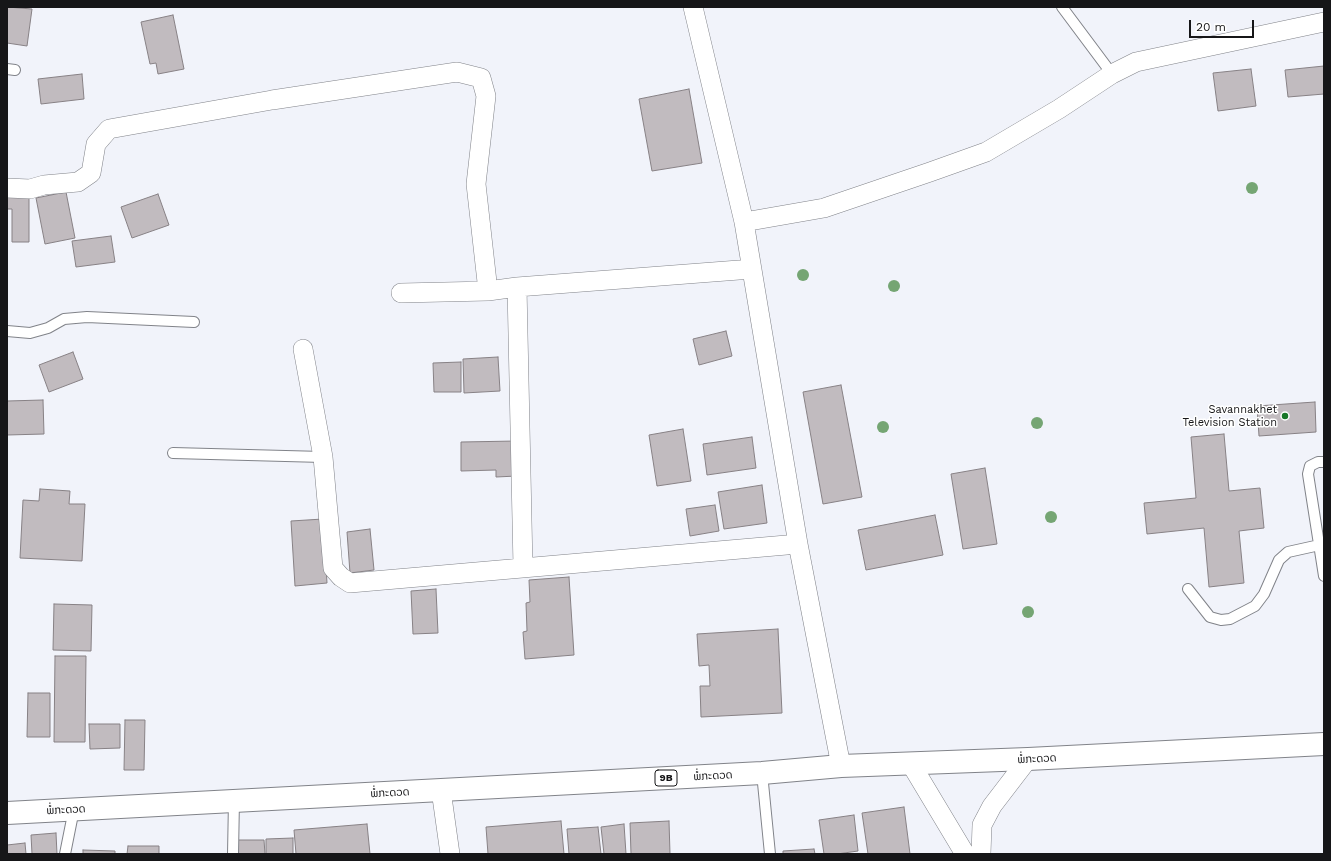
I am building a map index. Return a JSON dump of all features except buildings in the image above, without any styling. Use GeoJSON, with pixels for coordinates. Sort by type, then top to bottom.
{"type":"FeatureCollection","features":[{"type":"Feature","properties":{"kind":"main road","name":"ພໍ່ກະດວດ"},"geometry":{"type":"LineString","coordinates":[[7,813],[234,800],[762,774],[841,766],[1028,759],[1324,744]]}},
{"type":"Feature","properties":{"kind":"street"},"geometry":{"type":"LineString","coordinates":[[693,7],[744,222],[798,544],[841,766]]}},
{"type":"Feature","properties":{"kind":"street"},"geometry":{"type":"LineString","coordinates":[[744,222],[824,208],[986,152],[1059,109],[1112,74],[1136,62],[1324,22]]}},
{"type":"Feature","properties":{"kind":"street"},"geometry":{"type":"LineString","coordinates":[[7,188],[30,189],[44,185],[78,182],[91,173],[96,144],[109,129],[272,100],[457,72],[481,78],[486,96],[476,184],[488,291]]}},
{"type":"Feature","properties":{"kind":"street"},"geometry":{"type":"LineString","coordinates":[[402,293],[488,291],[517,287],[752,269]]}},
{"type":"Feature","properties":{"kind":"street"},"geometry":{"type":"LineString","coordinates":[[517,287],[523,567]]}},
{"type":"Feature","properties":{"kind":"street"},"geometry":{"type":"LineString","coordinates":[[303,349],[323,457],[333,568],[341,577],[350,583],[798,544]]}},
{"type":"Feature","properties":{"kind":"street"},"geometry":{"type":"LineString","coordinates":[[981,854],[982,825],[992,806],[1028,759]]}},
{"type":"Feature","properties":{"kind":"street"},"geometry":{"type":"LineString","coordinates":[[911,764],[965,854]]}},
{"type":"Feature","properties":{"kind":"street"},"geometry":{"type":"LineString","coordinates":[[441,790],[450,854]]}},
{"type":"Feature","properties":{"kind":"lane"},"geometry":{"type":"LineString","coordinates":[[1062,7],[1112,74]]}},
{"type":"Feature","properties":{"kind":"lane"},"geometry":{"type":"LineString","coordinates":[[7,331],[30,333],[48,328],[64,319],[87,317],[194,322]]}},
{"type":"Feature","properties":{"kind":"lane"},"geometry":{"type":"LineString","coordinates":[[173,453],[323,457]]}},
{"type":"Feature","properties":{"kind":"lane"},"geometry":{"type":"LineString","coordinates":[[1324,462],[1318,462],[1310,466],[1308,474],[1322,545],[1324,576]]}},
{"type":"Feature","properties":{"kind":"lane"},"geometry":{"type":"LineString","coordinates":[[1188,589],[1210,617],[1221,620],[1230,619],[1255,606],[1264,594],[1279,560],[1288,552],[1322,545]]}},
{"type":"Feature","properties":{"kind":"lane"},"geometry":{"type":"LineString","coordinates":[[762,774],[770,854]]}},
{"type":"Feature","properties":{"kind":"lane"},"geometry":{"type":"LineString","coordinates":[[233,854],[234,800]]}},
{"type":"Feature","properties":{"kind":"lane"},"geometry":{"type":"LineString","coordinates":[[65,854],[74,809]]}},
{"type":"Feature","properties":{"kind":"place","name":"Savannakhet Television Station"},"geometry":{"type":"Point","coordinates":[1285,416]}}]}
